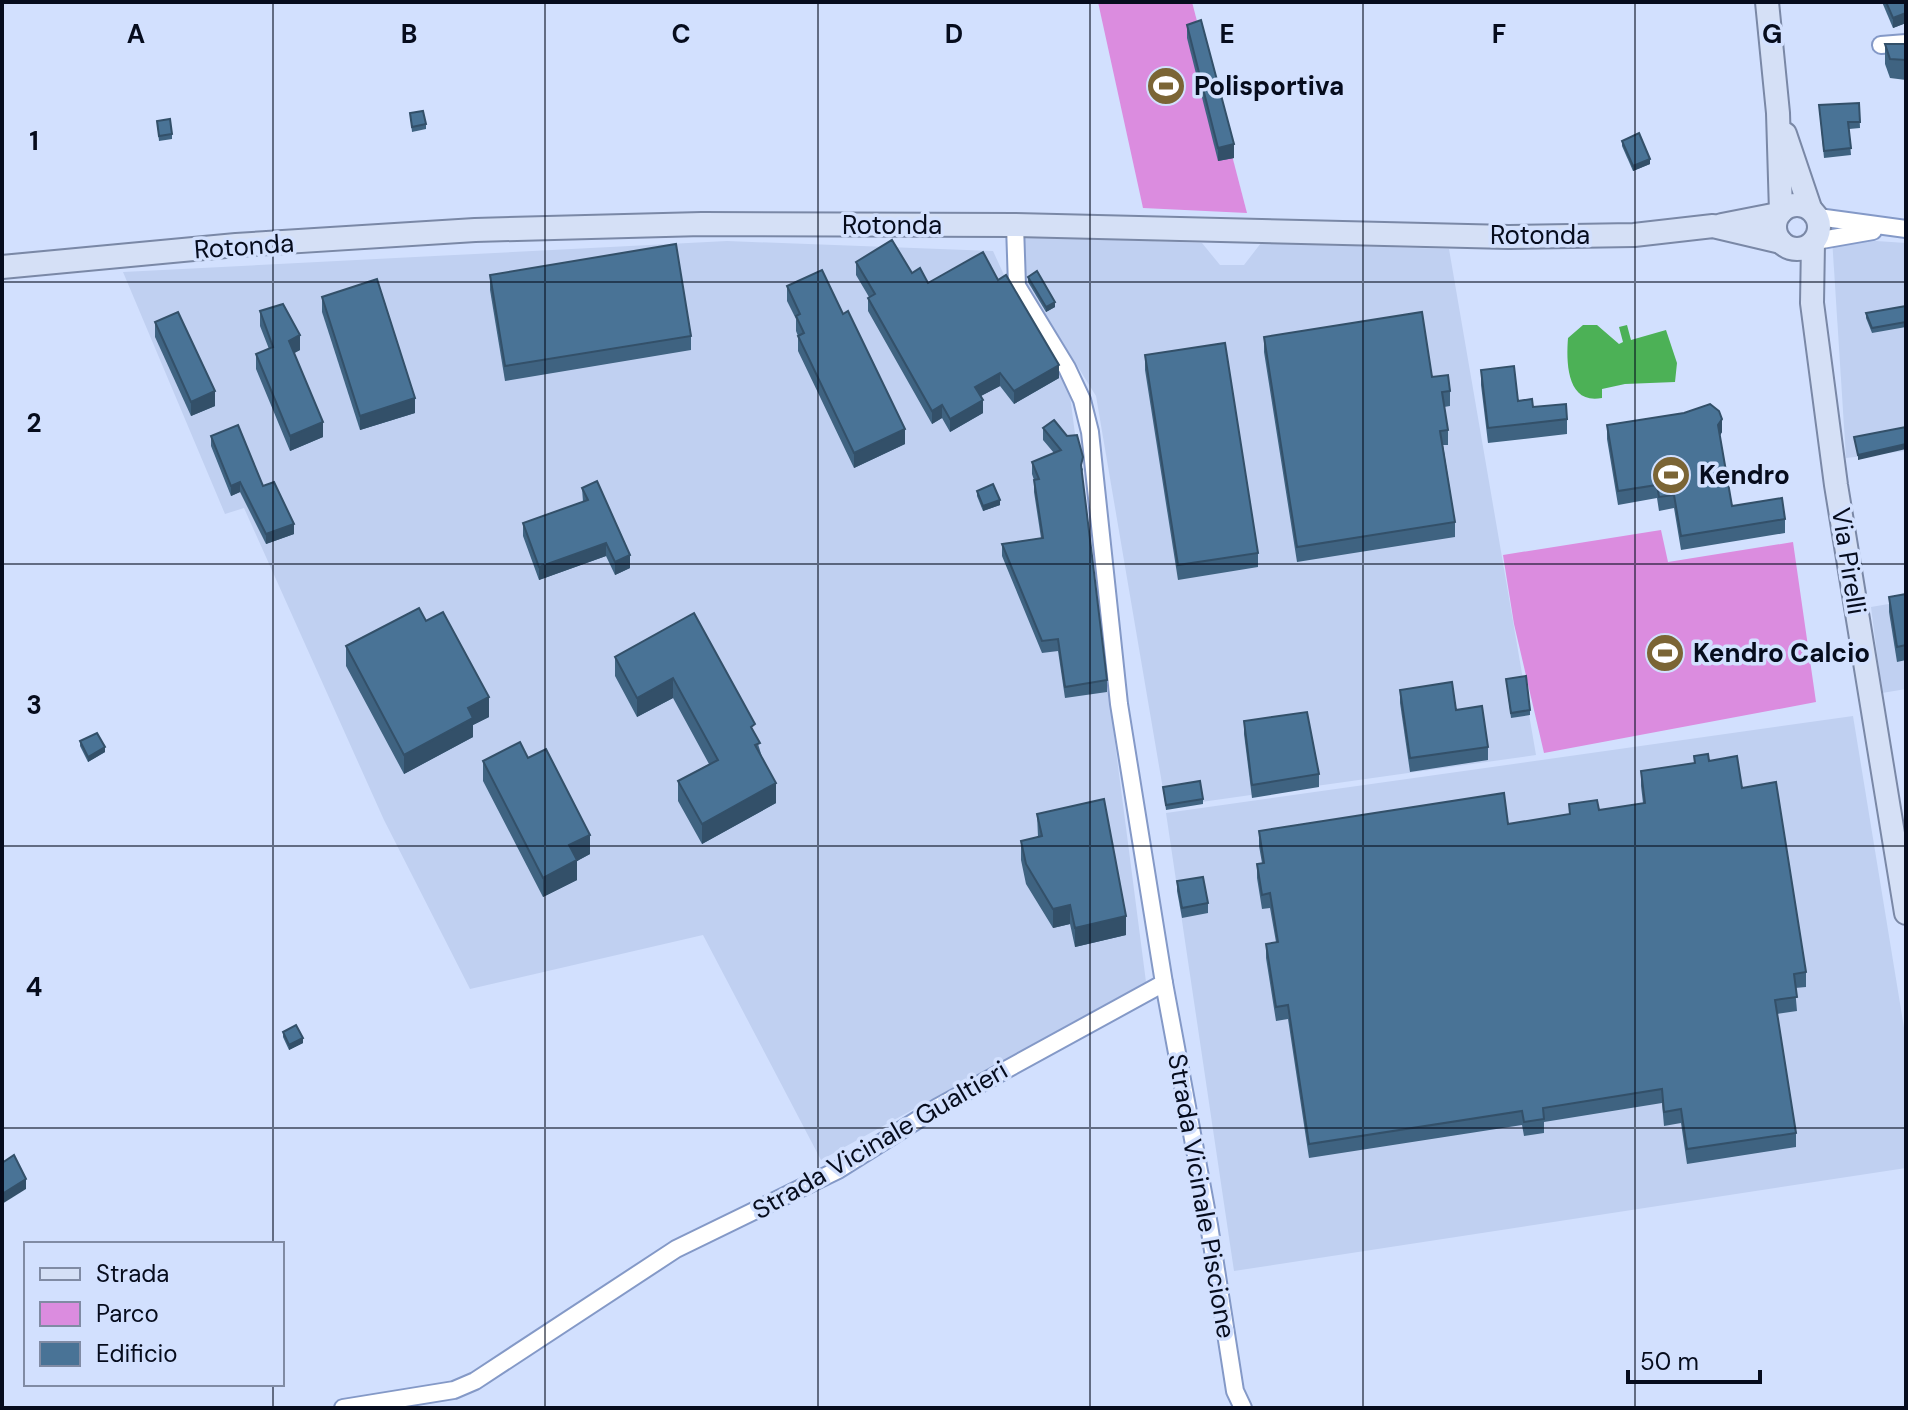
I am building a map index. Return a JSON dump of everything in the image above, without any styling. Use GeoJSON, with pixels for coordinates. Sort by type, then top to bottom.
{"type":"FeatureCollection","features":[{"type":"Feature","properties":{"kind":"main road"},"geometry":{"type":"LineString","coordinates":[[1767,2],[1778,113],[1780,213],[1774,225],[1782,244],[1794,250],[1814,242],[1820,229],[1778,113]]}},
{"type":"Feature","properties":{"kind":"main road"},"geometry":{"type":"LineString","coordinates":[[1713,226],[1780,213],[1799,204],[1814,213]]}},
{"type":"Feature","properties":{"kind":"main road","name":"Rotonda"},"geometry":{"type":"LineString","coordinates":[[2,267],[236,245],[475,230],[702,224],[1015,225],[1509,237],[1634,235],[1713,226],[1782,244]]}},
{"type":"Feature","properties":{"kind":"main road","name":"Via Pirelli"},"geometry":{"type":"LineString","coordinates":[[1814,242],[1812,303],[1836,485],[1906,913]]}},
{"type":"Feature","properties":{"kind":"main road","name":"Via Pirelli"},"geometry":{"type":"LineString","coordinates":[[1782,244],[1812,303]]}},
{"type":"Feature","properties":{"kind":"street"},"geometry":{"type":"LineString","coordinates":[[1881,45],[1906,43]]}},
{"type":"Feature","properties":{"kind":"street"},"geometry":{"type":"LineString","coordinates":[[1814,213],[1886,229]]}},
{"type":"Feature","properties":{"kind":"street"},"geometry":{"type":"LineString","coordinates":[[1015,225],[1017,286],[1067,368],[1082,400],[1090,432],[1119,704],[1164,983]]}},
{"type":"Feature","properties":{"kind":"street"},"geometry":{"type":"LineString","coordinates":[[1814,242],[1886,229],[1906,229]]}},
{"type":"Feature","properties":{"kind":"street","name":"Strada Vicinale Gualtieri"},"geometry":{"type":"LineString","coordinates":[[343,1408],[454,1390],[475,1381],[676,1249],[838,1170],[938,1107],[1164,983]]}},
{"type":"Feature","properties":{"kind":"street","name":"Strada Vicinale Piscione"},"geometry":{"type":"LineString","coordinates":[[1164,983],[1209,1225],[1235,1391],[1243,1408]]}},
{"type":"Feature","properties":{"kind":"shaded area"},"geometry":{"type":"Polygon","coordinates":[[[1023,236],[1202,243],[1220,265],[1244,265],[1261,243],[1449,249],[1536,755],[1166,807],[1096,396],[1027,285],[1023,236]]]}},
{"type":"Feature","properties":{"kind":"shaded area"},"geometry":{"type":"Polygon","coordinates":[[[1832,238],[1906,243],[1906,451],[1846,458],[1832,238]]]}},
{"type":"Feature","properties":{"kind":"shaded area"},"geometry":{"type":"Polygon","coordinates":[[[727,241],[993,251],[1010,288],[1068,380],[1146,982],[821,1160],[703,935],[470,989],[384,820],[244,508],[225,514],[123,272],[727,241]]]}},
{"type":"Feature","properties":{"kind":"shaded area"},"geometry":{"type":"Polygon","coordinates":[[[1583,325],[1597,325],[1619,344],[1623,342],[1619,327],[1627,325],[1631,340],[1666,330],[1677,363],[1675,382],[1625,384],[1602,389],[1602,398],[1582,395],[1571,380],[1567,348],[1568,338],[1583,325]]]}},
{"type":"Feature","properties":{"kind":"shaded area"},"geometry":{"type":"Polygon","coordinates":[[[1906,601],[1906,689],[1882,693],[1871,607],[1906,601]]]}},
{"type":"Feature","properties":{"kind":"shaded area"},"geometry":{"type":"Polygon","coordinates":[[[1853,716],[1906,1040],[1906,1168],[1234,1271],[1166,813],[1853,716]]]}},
{"type":"Feature","properties":{"kind":"green space","name":"Polisportiva"},"geometry":{"type":"Polygon","coordinates":[[[1098,2],[1192,2],[1247,213],[1143,208],[1098,2]]]}},
{"type":"Feature","properties":{"kind":"green space","name":"Kendro Calcio"},"geometry":{"type":"Polygon","coordinates":[[[1661,530],[1668,562],[1793,542],[1816,702],[1544,753],[1514,624],[1503,555],[1661,530]]]}},
{"type":"Feature","properties":{"kind":"building"},"geometry":{"type":"Polygon","coordinates":[[[1886,2],[1904,2],[1906,13],[1893,18],[1886,2]]]}},
{"type":"Feature","properties":{"kind":"building"},"geometry":{"type":"Polygon","coordinates":[[[1201,20],[1234,144],[1218,148],[1187,25],[1201,20]]]}},
{"type":"Feature","properties":{"kind":"building"},"geometry":{"type":"Polygon","coordinates":[[[1885,44],[1906,44],[1906,60],[1890,59],[1885,44]]]}},
{"type":"Feature","properties":{"kind":"building"},"geometry":{"type":"Polygon","coordinates":[[[1859,103],[1860,122],[1848,122],[1851,148],[1824,151],[1819,105],[1859,103]]]}},
{"type":"Feature","properties":{"kind":"building"},"geometry":{"type":"Polygon","coordinates":[[[423,111],[426,124],[412,127],[410,113],[423,111]]]}},
{"type":"Feature","properties":{"kind":"building"},"geometry":{"type":"Polygon","coordinates":[[[170,119],[172,134],[159,136],[157,121],[170,119]]]}},
{"type":"Feature","properties":{"kind":"building"},"geometry":{"type":"Polygon","coordinates":[[[1639,133],[1650,159],[1633,166],[1622,141],[1639,133]]]}},
{"type":"Feature","properties":{"kind":"building"},"geometry":{"type":"Polygon","coordinates":[[[892,240],[912,273],[920,268],[928,283],[983,252],[998,280],[1006,275],[1059,365],[1014,391],[1000,373],[975,387],[983,400],[950,419],[942,405],[932,411],[868,298],[875,294],[856,262],[892,240]]]}},
{"type":"Feature","properties":{"kind":"building"},"geometry":{"type":"Polygon","coordinates":[[[676,244],[691,336],[505,366],[490,275],[676,244]]]}},
{"type":"Feature","properties":{"kind":"building"},"geometry":{"type":"Polygon","coordinates":[[[822,270],[843,314],[848,311],[905,429],[854,453],[798,336],[804,333],[796,316],[800,314],[787,286],[822,270]]]}},
{"type":"Feature","properties":{"kind":"building"},"geometry":{"type":"Polygon","coordinates":[[[1037,271],[1055,302],[1046,307],[1028,277],[1037,271]]]}},
{"type":"Feature","properties":{"kind":"building"},"geometry":{"type":"Polygon","coordinates":[[[377,279],[415,398],[360,416],[322,297],[377,279]]]}},
{"type":"Feature","properties":{"kind":"building"},"geometry":{"type":"Polygon","coordinates":[[[283,304],[300,335],[289,341],[323,422],[290,436],[256,354],[273,347],[260,311],[283,304]]]}},
{"type":"Feature","properties":{"kind":"building"},"geometry":{"type":"Polygon","coordinates":[[[1906,306],[1906,322],[1872,328],[1866,313],[1906,306]]]}},
{"type":"Feature","properties":{"kind":"building"},"geometry":{"type":"Polygon","coordinates":[[[178,312],[215,391],[191,402],[155,322],[178,312]]]}},
{"type":"Feature","properties":{"kind":"building"},"geometry":{"type":"Polygon","coordinates":[[[1422,312],[1432,377],[1448,375],[1450,391],[1442,392],[1448,430],[1440,431],[1455,522],[1297,547],[1264,337],[1422,312]]]}},
{"type":"Feature","properties":{"kind":"building"},"geometry":{"type":"Polygon","coordinates":[[[1225,343],[1258,553],[1178,565],[1145,355],[1225,343]]]}},
{"type":"Feature","properties":{"kind":"building"},"geometry":{"type":"Polygon","coordinates":[[[1514,366],[1518,401],[1532,399],[1533,407],[1566,404],[1567,419],[1488,428],[1481,370],[1514,366]]]}},
{"type":"Feature","properties":{"kind":"building","name":"Kendro"},"geometry":{"type":"Polygon","coordinates":[[[1710,404],[1719,411],[1722,419],[1718,425],[1732,506],[1782,498],[1785,519],[1681,536],[1674,495],[1659,497],[1657,485],[1618,491],[1607,425],[1684,413],[1710,404]]]}},
{"type":"Feature","properties":{"kind":"building"},"geometry":{"type":"Polygon","coordinates":[[[1054,420],[1067,436],[1077,435],[1083,457],[1081,465],[1107,680],[1065,687],[1058,639],[1042,641],[1002,544],[1043,538],[1034,480],[1039,479],[1032,462],[1061,450],[1043,428],[1054,420]]]}},
{"type":"Feature","properties":{"kind":"building"},"geometry":{"type":"Polygon","coordinates":[[[238,425],[263,486],[274,482],[294,524],[266,534],[240,482],[231,486],[211,436],[238,425]]]}},
{"type":"Feature","properties":{"kind":"building"},"geometry":{"type":"Polygon","coordinates":[[[1906,427],[1906,444],[1858,455],[1854,437],[1906,427]]]}},
{"type":"Feature","properties":{"kind":"building"},"geometry":{"type":"Polygon","coordinates":[[[597,481],[630,555],[615,562],[606,543],[539,567],[523,523],[588,500],[582,488],[597,481]]]}},
{"type":"Feature","properties":{"kind":"building"},"geometry":{"type":"Polygon","coordinates":[[[993,484],[1000,500],[983,506],[977,491],[993,484]]]}},
{"type":"Feature","properties":{"kind":"building"},"geometry":{"type":"Polygon","coordinates":[[[1906,594],[1906,645],[1897,647],[1889,597],[1906,594]]]}},
{"type":"Feature","properties":{"kind":"building"},"geometry":{"type":"Polygon","coordinates":[[[419,608],[426,621],[443,612],[489,697],[468,708],[473,718],[404,755],[346,646],[419,608]]]}},
{"type":"Feature","properties":{"kind":"building"},"geometry":{"type":"Polygon","coordinates":[[[694,613],[755,724],[751,727],[760,743],[755,745],[776,783],[702,824],[678,781],[718,760],[673,678],[637,698],[615,657],[694,613]]]}},
{"type":"Feature","properties":{"kind":"building"},"geometry":{"type":"Polygon","coordinates":[[[1526,676],[1530,710],[1511,713],[1506,679],[1526,676]]]}},
{"type":"Feature","properties":{"kind":"building"},"geometry":{"type":"Polygon","coordinates":[[[1452,682],[1456,710],[1482,706],[1488,747],[1410,758],[1400,690],[1452,682]]]}},
{"type":"Feature","properties":{"kind":"building"},"geometry":{"type":"Polygon","coordinates":[[[1307,712],[1319,774],[1252,785],[1244,721],[1307,712]]]}},
{"type":"Feature","properties":{"kind":"building"},"geometry":{"type":"Polygon","coordinates":[[[97,733],[105,747],[88,757],[80,741],[97,733]]]}},
{"type":"Feature","properties":{"kind":"building"},"geometry":{"type":"Polygon","coordinates":[[[520,742],[528,758],[546,749],[590,835],[569,845],[577,860],[543,878],[483,761],[520,742]]]}},
{"type":"Feature","properties":{"kind":"building"},"geometry":{"type":"Polygon","coordinates":[[[1708,754],[1709,761],[1737,756],[1742,788],[1776,782],[1806,972],[1794,974],[1797,997],[1775,1000],[1796,1133],[1687,1149],[1681,1109],[1664,1112],[1662,1089],[1543,1108],[1544,1119],[1524,1122],[1522,1111],[1309,1144],[1288,1005],[1276,1007],[1266,944],[1278,942],[1270,893],[1262,895],[1257,864],[1264,863],[1259,831],[1504,793],[1508,824],[1570,814],[1569,804],[1597,800],[1599,810],[1645,803],[1641,771],[1695,763],[1694,756],[1708,754]]]}},
{"type":"Feature","properties":{"kind":"building"},"geometry":{"type":"Polygon","coordinates":[[[1200,781],[1203,799],[1166,805],[1163,787],[1200,781]]]}},
{"type":"Feature","properties":{"kind":"building"},"geometry":{"type":"Polygon","coordinates":[[[1104,799],[1126,916],[1075,928],[1070,905],[1053,909],[1026,864],[1021,841],[1042,836],[1037,814],[1104,799]]]}},
{"type":"Feature","properties":{"kind":"building"},"geometry":{"type":"Polygon","coordinates":[[[1203,877],[1208,903],[1182,908],[1177,881],[1203,877]]]}},
{"type":"Feature","properties":{"kind":"building"},"geometry":{"type":"Polygon","coordinates":[[[296,1025],[303,1038],[289,1045],[283,1032],[296,1025]]]}},
{"type":"Feature","properties":{"kind":"building"},"geometry":{"type":"Polygon","coordinates":[[[14,1155],[26,1179],[2,1194],[2,1163],[14,1155]]]}},
{"type":"Feature","properties":{"kind":"place","name":"Polisportiva"},"geometry":{"type":"Point","coordinates":[1166,86]}},
{"type":"Feature","properties":{"kind":"place","name":"Kendro"},"geometry":{"type":"Point","coordinates":[1671,475]}},
{"type":"Feature","properties":{"kind":"place","name":"Kendro Calcio"},"geometry":{"type":"Point","coordinates":[1665,653]}}]}
